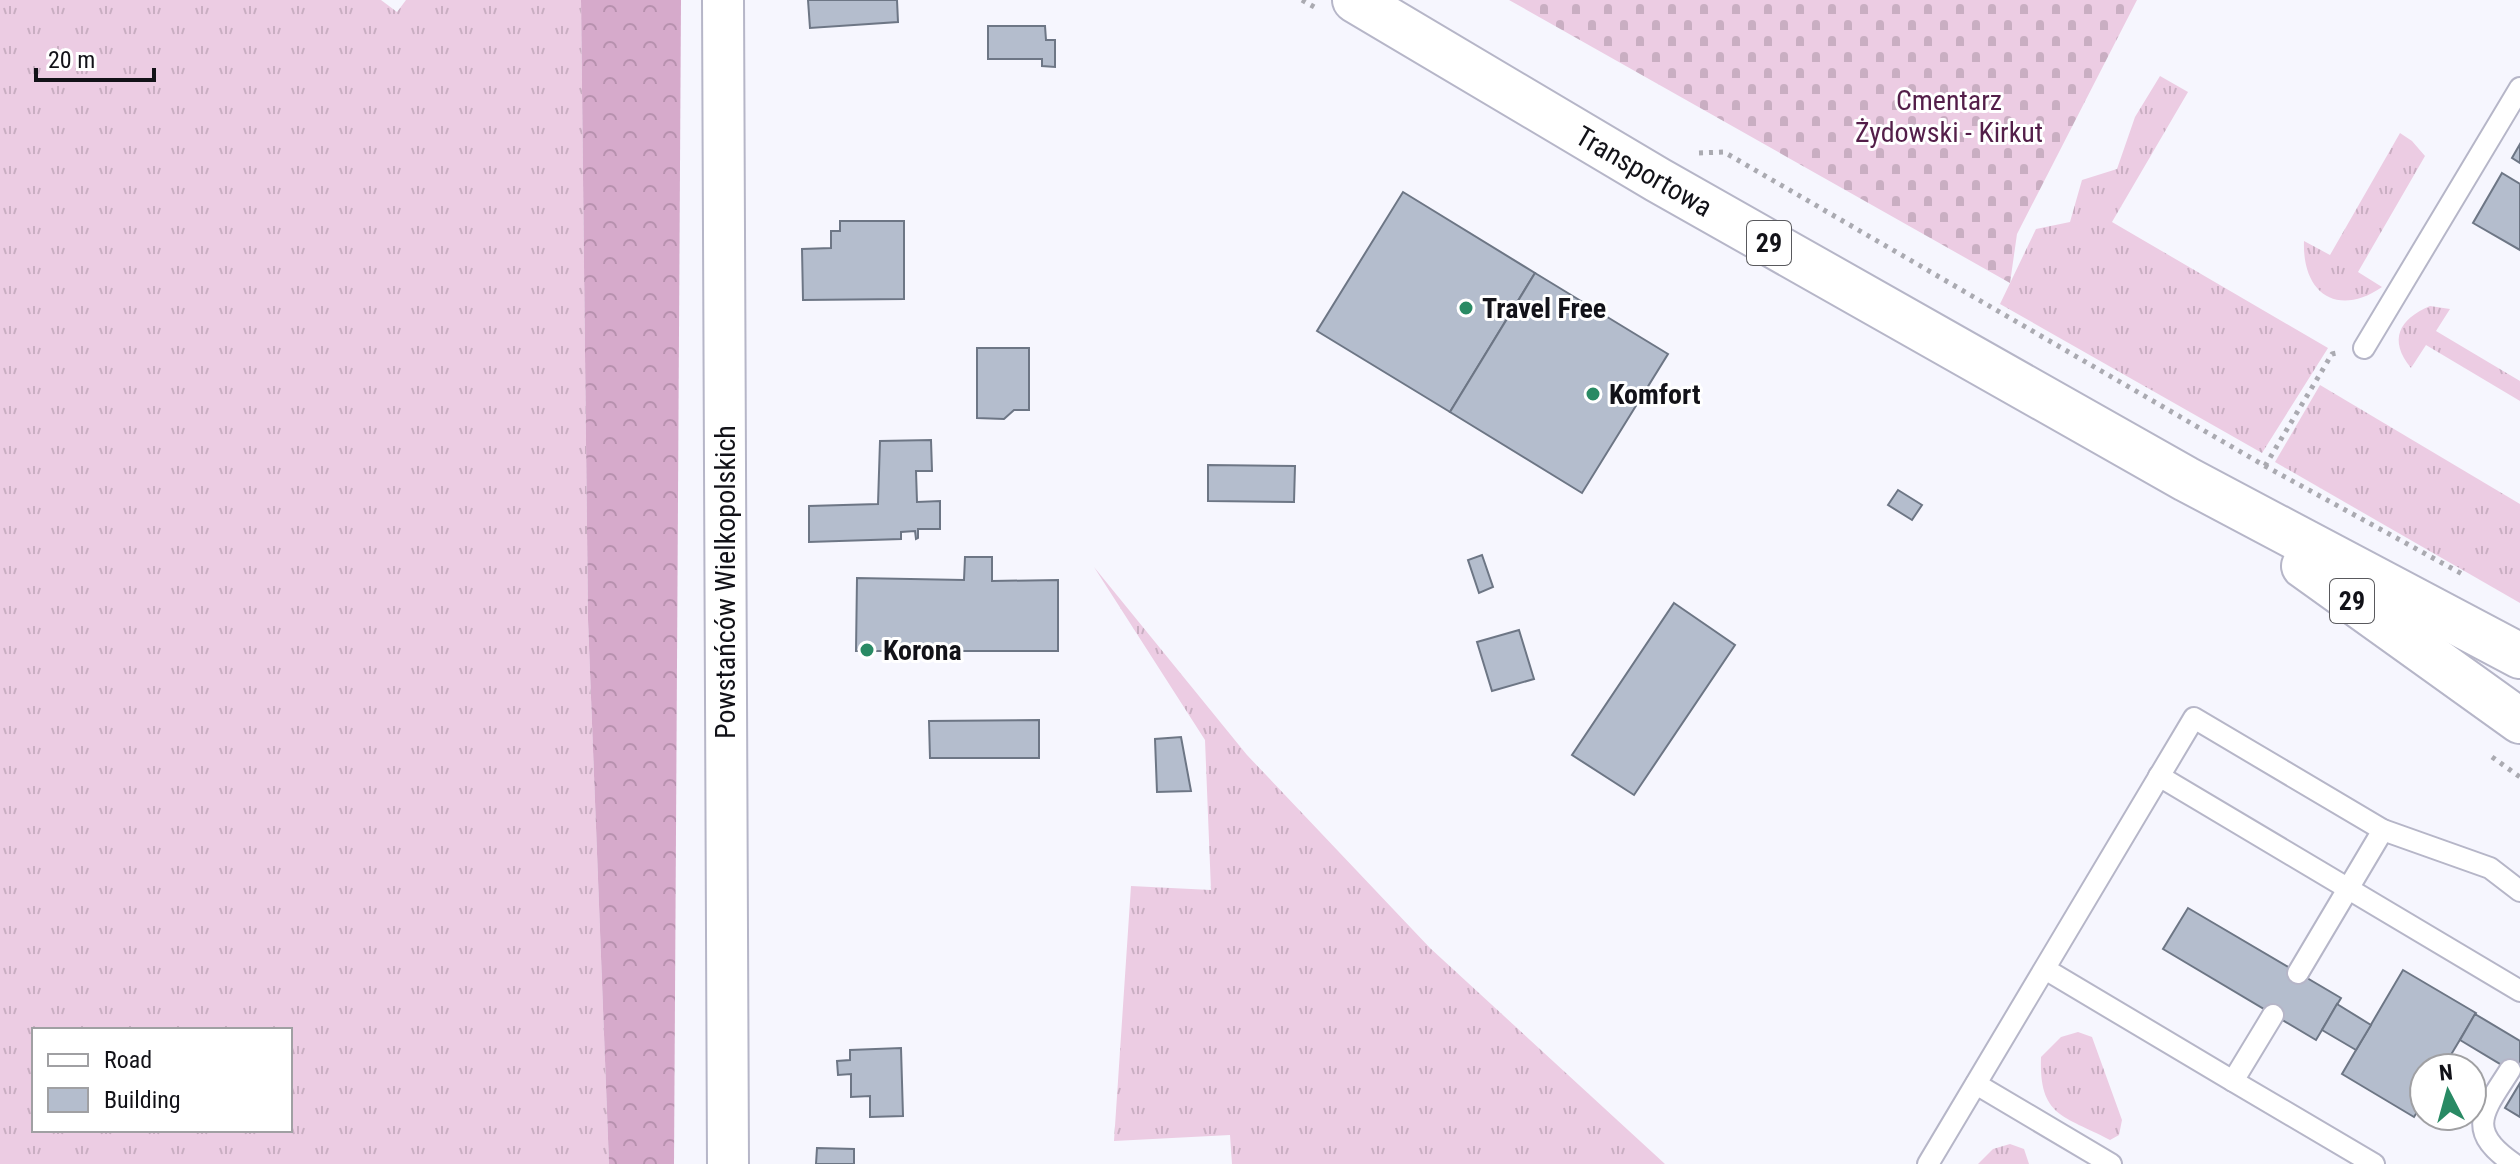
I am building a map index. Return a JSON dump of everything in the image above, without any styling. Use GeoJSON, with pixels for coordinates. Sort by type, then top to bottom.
{"type":"FeatureCollection","features":[{"type":"Feature","properties":{"kind":"main road","name":"Transportowa"},"geometry":{"type":"LineString","coordinates":[[1355,0],[1658,180],[2186,479],[2520,656]]}},
{"type":"Feature","properties":{"kind":"main road","name":"Transportowa"},"geometry":{"type":"LineString","coordinates":[[2186,479],[2520,721]]}},
{"type":"Feature","properties":{"kind":"street","name":"Powstańców Wielkopolskich"},"geometry":{"type":"LineString","coordinates":[[723,0],[728,1164]]}},
{"type":"Feature","properties":{"kind":"lane"},"geometry":{"type":"LineString","coordinates":[[2364,348],[2520,88]]}},
{"type":"Feature","properties":{"kind":"lane"},"geometry":{"type":"LineString","coordinates":[[1928,1164],[2194,718],[2383,830],[2490,868],[2520,891]]}},
{"type":"Feature","properties":{"kind":"lane"},"geometry":{"type":"LineString","coordinates":[[2159,776],[2520,991]]}},
{"type":"Feature","properties":{"kind":"lane"},"geometry":{"type":"LineString","coordinates":[[2298,973],[2383,830]]}},
{"type":"Feature","properties":{"kind":"lane"},"geometry":{"type":"LineString","coordinates":[[2045,969],[2374,1164]]}},
{"type":"Feature","properties":{"kind":"lane"},"geometry":{"type":"LineString","coordinates":[[2233,1081],[2273,1015]]}},
{"type":"Feature","properties":{"kind":"lane"},"geometry":{"type":"LineString","coordinates":[[2510,1070],[2483,1113],[2483,1131],[2501,1155],[2514,1164]]}},
{"type":"Feature","properties":{"kind":"lane"},"geometry":{"type":"LineString","coordinates":[[1976,1084],[2111,1164]]}},
{"type":"Feature","properties":{"kind":"path"},"geometry":{"type":"LineString","coordinates":[[1658,180],[1676,155],[1724,152],[2265,466],[2472,580]]}},
{"type":"Feature","properties":{"kind":"path"},"geometry":{"type":"LineString","coordinates":[[2265,466],[2332,354],[2364,348]]}},
{"type":"Feature","properties":{"kind":"green space"},"geometry":{"type":"Polygon","coordinates":[[[0,0],[381,0],[397,12],[406,0],[581,0],[588,620],[609,1164],[0,1164],[0,0]]]}},
{"type":"Feature","properties":{"kind":"green space"},"geometry":{"type":"Polygon","coordinates":[[[581,0],[681,0],[674,1164],[609,1164],[588,620],[581,0]]]}},
{"type":"Feature","properties":{"kind":"green space","name":"Cmentarz Żydowski - Kirkut"},"geometry":{"type":"Polygon","coordinates":[[[1509,0],[2137,0],[2017,234],[2010,283],[1509,0]]]}},
{"type":"Feature","properties":{"kind":"green space"},"geometry":{"type":"Polygon","coordinates":[[[2160,76],[2188,92],[2112,222],[2328,348],[2262,453],[2000,304],[2036,229],[2070,222],[2082,180],[2117,169],[2135,117],[2160,76]]]}},
{"type":"Feature","properties":{"kind":"green space"},"geometry":{"type":"Polygon","coordinates":[[[2400,133],[2425,156],[2358,272],[2382,287],[2351,300],[2337,300],[2325,295],[2309,274],[2304,241],[2330,255],[2400,133]]]}},
{"type":"Feature","properties":{"kind":"green space"},"geometry":{"type":"Polygon","coordinates":[[[2430,306],[2450,309],[2436,331],[2520,381],[2520,401],[2426,345],[2411,368],[2400,348],[2400,331],[2411,317],[2430,306]]]}},
{"type":"Feature","properties":{"kind":"green space"},"geometry":{"type":"Polygon","coordinates":[[[2320,385],[2520,504],[2520,603],[2275,462],[2320,385]]]}},
{"type":"Feature","properties":{"kind":"green space"},"geometry":{"type":"Polygon","coordinates":[[[1094,567],[1247,755],[1430,948],[1665,1164],[1232,1164],[1230,1135],[1114,1141],[1131,886],[1211,890],[1205,740],[1094,567]]]}},
{"type":"Feature","properties":{"kind":"green space"},"geometry":{"type":"Polygon","coordinates":[[[2078,1032],[2092,1037],[2122,1120],[2119,1135],[2110,1140],[2057,1112],[2044,1092],[2041,1057],[2061,1037],[2078,1032]]]}},
{"type":"Feature","properties":{"kind":"green space"},"geometry":{"type":"Polygon","coordinates":[[[2010,1144],[2024,1149],[2029,1164],[1978,1164],[1993,1149],[2010,1144]]]}},
{"type":"Feature","properties":{"kind":"building"},"geometry":{"type":"Polygon","coordinates":[[[808,0],[897,0],[898,22],[810,28],[808,0]]]}},
{"type":"Feature","properties":{"kind":"building"},"geometry":{"type":"Polygon","coordinates":[[[988,26],[1045,26],[1046,40],[1055,40],[1055,67],[1042,66],[1042,59],[988,59],[988,26]]]}},
{"type":"Feature","properties":{"kind":"building"},"geometry":{"type":"Polygon","coordinates":[[[2520,144],[2520,163],[2512,158],[2520,144]]]}},
{"type":"Feature","properties":{"kind":"building"},"geometry":{"type":"Polygon","coordinates":[[[2502,173],[2520,184],[2520,250],[2473,223],[2502,173]]]}},
{"type":"Feature","properties":{"kind":"building"},"geometry":{"type":"Polygon","coordinates":[[[1403,192],[1535,273],[1450,412],[1317,331],[1403,192]]]}},
{"type":"Feature","properties":{"kind":"building"},"geometry":{"type":"Polygon","coordinates":[[[840,221],[904,221],[904,299],[803,300],[802,249],[831,248],[831,231],[840,231],[840,221]]]}},
{"type":"Feature","properties":{"kind":"building"},"geometry":{"type":"Polygon","coordinates":[[[1535,273],[1668,354],[1582,493],[1450,412],[1535,273]]]}},
{"type":"Feature","properties":{"kind":"building"},"geometry":{"type":"Polygon","coordinates":[[[977,348],[1029,348],[1029,410],[1014,410],[1004,419],[977,418],[977,348]]]}},
{"type":"Feature","properties":{"kind":"building"},"geometry":{"type":"Polygon","coordinates":[[[931,440],[932,471],[916,471],[917,502],[940,501],[940,529],[918,529],[916,539],[915,531],[901,532],[901,539],[809,542],[809,506],[878,504],[880,441],[931,440]]]}},
{"type":"Feature","properties":{"kind":"building"},"geometry":{"type":"Polygon","coordinates":[[[1208,465],[1295,466],[1294,502],[1208,501],[1208,465]]]}},
{"type":"Feature","properties":{"kind":"building"},"geometry":{"type":"Polygon","coordinates":[[[1898,490],[1922,505],[1912,520],[1888,505],[1898,490]]]}},
{"type":"Feature","properties":{"kind":"building"},"geometry":{"type":"Polygon","coordinates":[[[1482,555],[1493,587],[1479,593],[1468,560],[1482,555]]]}},
{"type":"Feature","properties":{"kind":"building"},"geometry":{"type":"Polygon","coordinates":[[[965,557],[992,557],[992,581],[1058,580],[1058,651],[856,651],[857,578],[964,580],[965,557]]]}},
{"type":"Feature","properties":{"kind":"building"},"geometry":{"type":"Polygon","coordinates":[[[1674,603],[1735,645],[1634,795],[1572,755],[1674,603]]]}},
{"type":"Feature","properties":{"kind":"building"},"geometry":{"type":"Polygon","coordinates":[[[1519,630],[1534,679],[1492,691],[1477,642],[1519,630]]]}},
{"type":"Feature","properties":{"kind":"building"},"geometry":{"type":"Polygon","coordinates":[[[1039,720],[1039,758],[930,758],[929,721],[1039,720]]]}},
{"type":"Feature","properties":{"kind":"building"},"geometry":{"type":"Polygon","coordinates":[[[1181,737],[1191,791],[1157,792],[1155,739],[1181,737]]]}},
{"type":"Feature","properties":{"kind":"building"},"geometry":{"type":"Polygon","coordinates":[[[2188,908],[2341,998],[2316,1040],[2163,949],[2188,908]]]}},
{"type":"Feature","properties":{"kind":"building"},"geometry":{"type":"Polygon","coordinates":[[[2403,970],[2476,1013],[2453,1052],[2408,1052],[2408,1113],[2342,1074],[2403,970]]]}},
{"type":"Feature","properties":{"kind":"building"},"geometry":{"type":"Polygon","coordinates":[[[2337,1004],[2371,1025],[2356,1050],[2322,1030],[2337,1004]]]}},
{"type":"Feature","properties":{"kind":"building"},"geometry":{"type":"Polygon","coordinates":[[[2475,1014],[2520,1041],[2520,1076],[2488,1057],[2488,1052],[2480,1052],[2460,1040],[2475,1014]]]}},
{"type":"Feature","properties":{"kind":"building"},"geometry":{"type":"Polygon","coordinates":[[[901,1048],[903,1116],[870,1117],[870,1096],[851,1097],[851,1074],[838,1075],[837,1061],[850,1060],[850,1050],[901,1048]]]}},
{"type":"Feature","properties":{"kind":"building"},"geometry":{"type":"Polygon","coordinates":[[[2520,1083],[2520,1117],[2505,1108],[2520,1083]]]}},
{"type":"Feature","properties":{"kind":"building"},"geometry":{"type":"Polygon","coordinates":[[[817,1148],[854,1149],[854,1164],[816,1164],[817,1148]]]}},
{"type":"Feature","properties":{"kind":"place","name":"Travel Free"},"geometry":{"type":"Point","coordinates":[1466,308]}},
{"type":"Feature","properties":{"kind":"place","name":"Komfort"},"geometry":{"type":"Point","coordinates":[1593,394]}},
{"type":"Feature","properties":{"kind":"place","name":"Korona"},"geometry":{"type":"Point","coordinates":[867,650]}}]}
